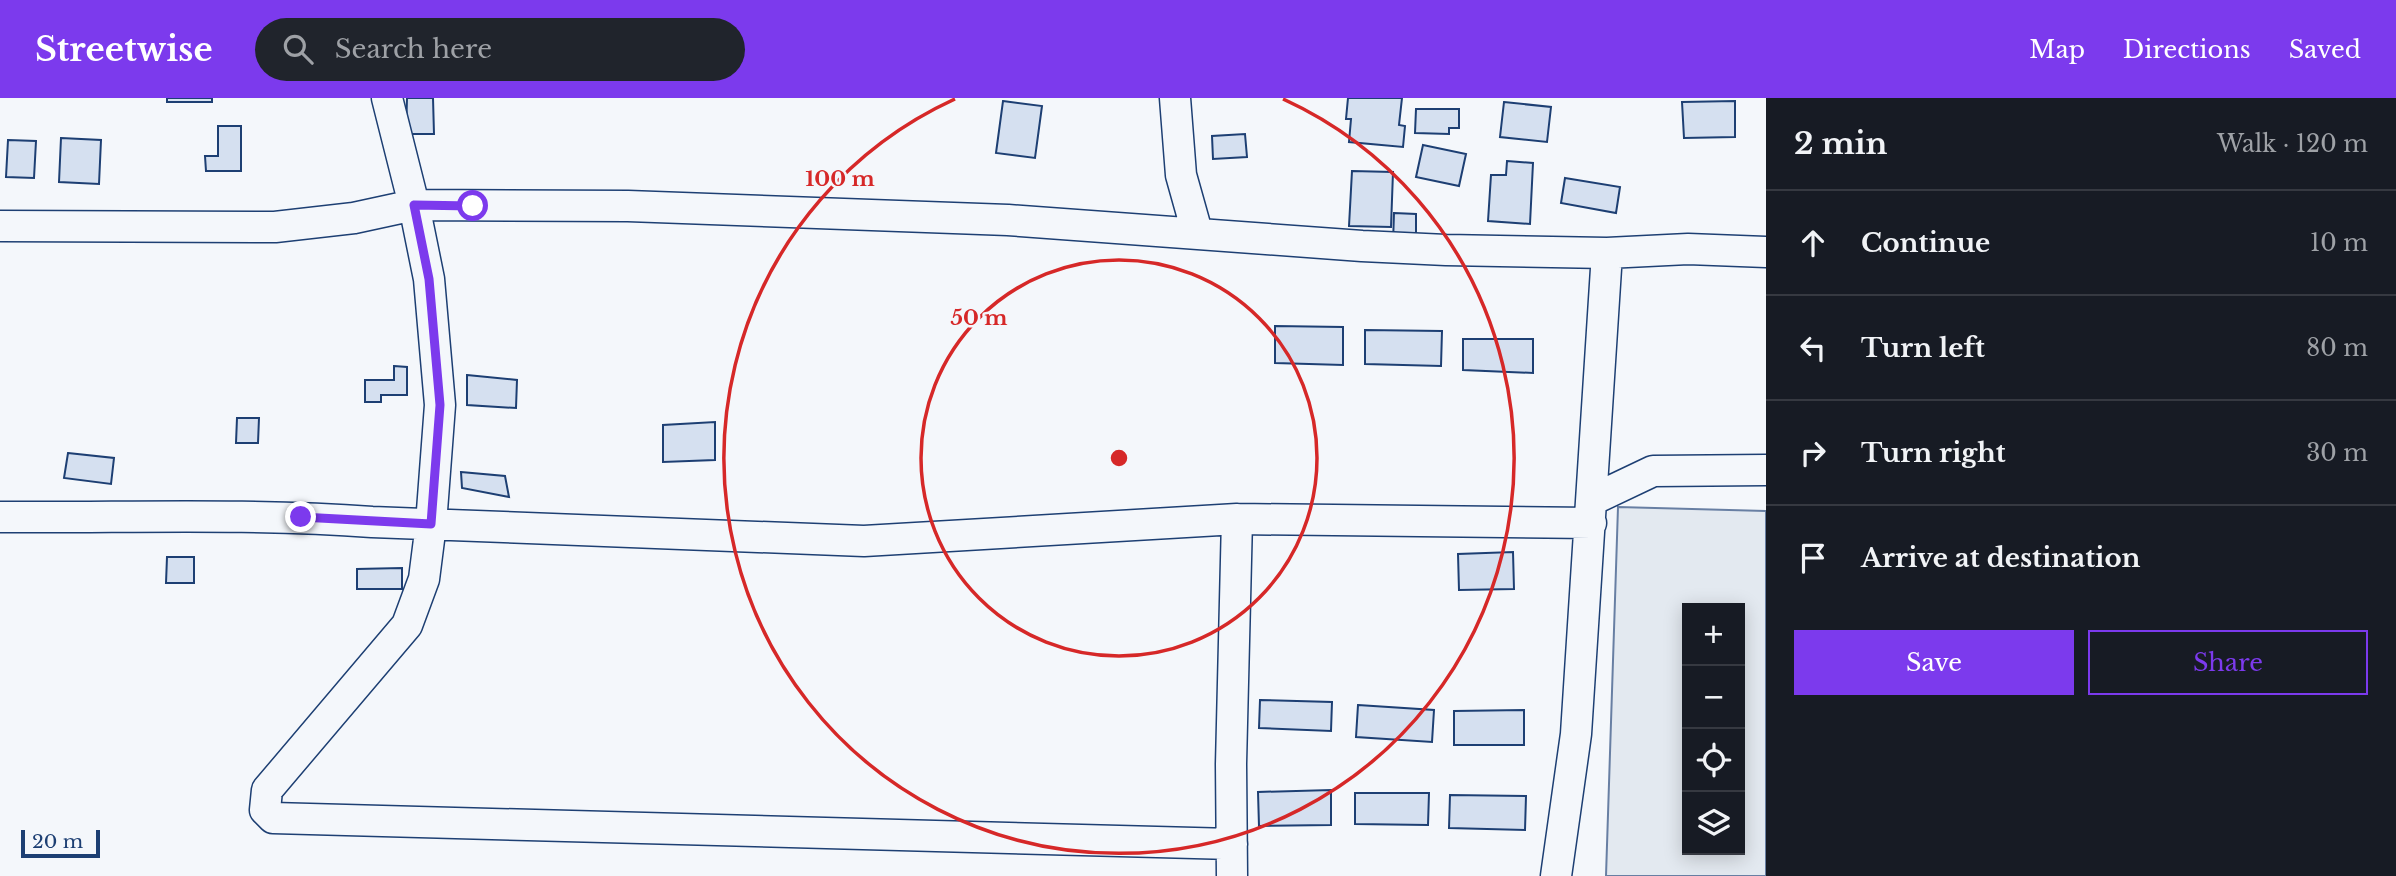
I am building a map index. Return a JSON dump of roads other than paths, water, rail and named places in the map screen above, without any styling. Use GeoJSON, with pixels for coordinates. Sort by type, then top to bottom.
{"type":"FeatureCollection","features":[{"type":"Feature","properties":{"kind":"street"},"geometry":{"type":"LineString","coordinates":[[387,98],[414,205],[429,279],[440,405],[424,579],[407,625],[267,790],[264,803],[269,816],[1232,844]]}},
{"type":"Feature","properties":{"kind":"street"},"geometry":{"type":"LineString","coordinates":[[1175,98],[1181,175],[1197,232]]}},
{"type":"Feature","properties":{"kind":"street"},"geometry":{"type":"LineString","coordinates":[[0,226],[275,227],[354,218],[414,205],[654,206],[1008,220],[1386,247],[1607,253],[1688,249],[1766,252]]}},
{"type":"Feature","properties":{"kind":"street"},"geometry":{"type":"LineString","coordinates":[[1556,876],[1576,734],[1607,253]]}},
{"type":"Feature","properties":{"kind":"street"},"geometry":{"type":"LineString","coordinates":[[0,517],[234,515],[864,541],[1237,519],[1591,511],[1653,471],[1766,470]]}},
{"type":"Feature","properties":{"kind":"street"},"geometry":{"type":"LineString","coordinates":[[1232,876],[1237,519]]}}]}
